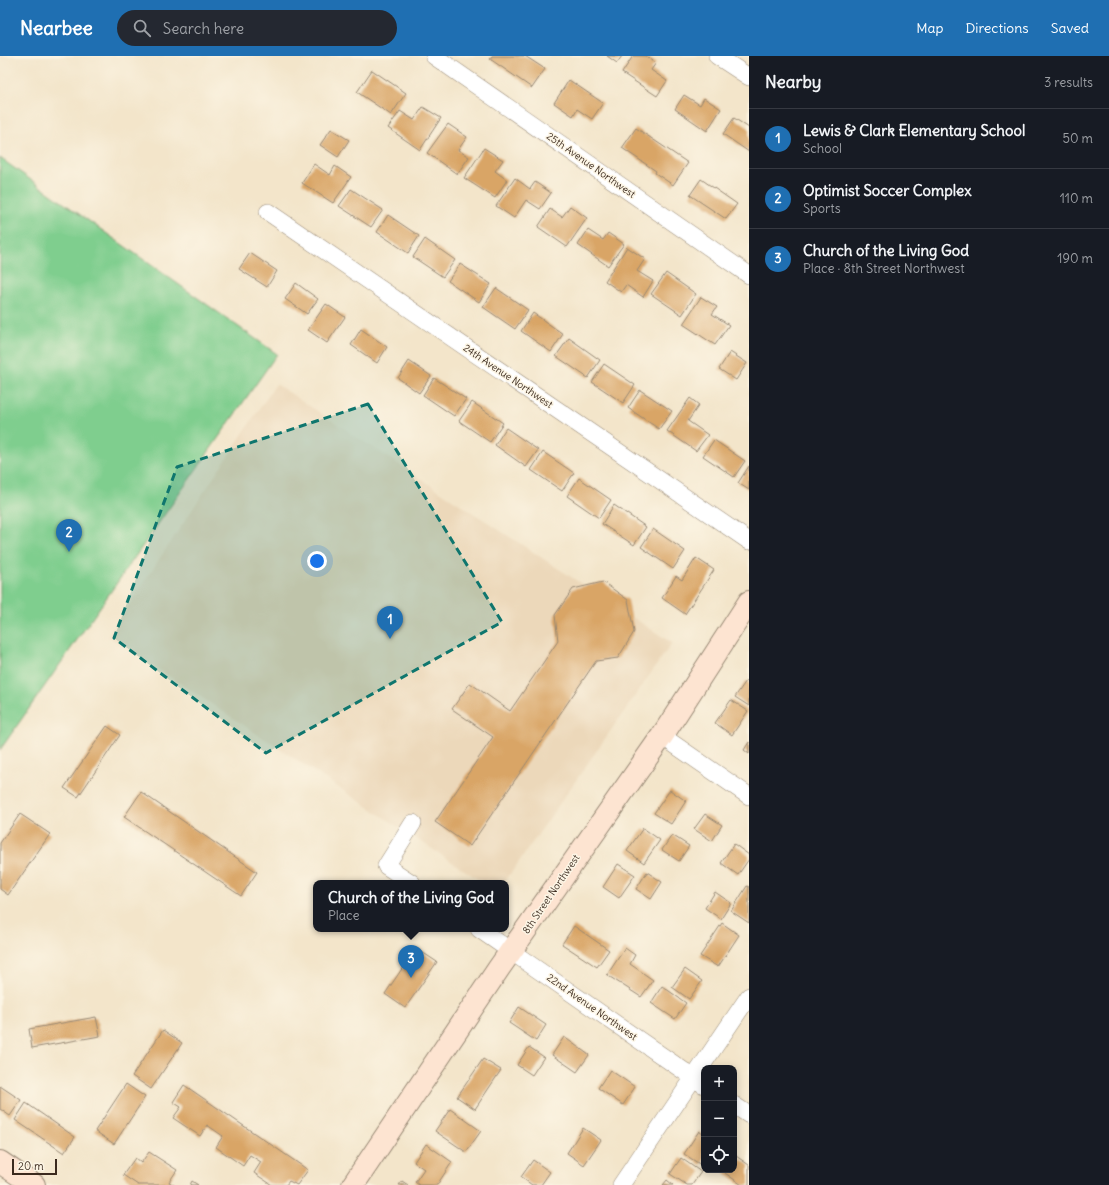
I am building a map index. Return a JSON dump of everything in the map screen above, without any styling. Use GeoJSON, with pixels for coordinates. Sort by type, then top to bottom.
{"type":"FeatureCollection","features":[{"type":"Feature","properties":{"kind":"street","name":"25th Avenue Northwest"},"geometry":{"type":"LineString","coordinates":[[434,56],[747,268]]}},
{"type":"Feature","properties":{"kind":"street"},"geometry":{"type":"LineString","coordinates":[[717,56],[749,77]]}},
{"type":"Feature","properties":{"kind":"street","name":"24th Avenue Northwest"},"geometry":{"type":"LineString","coordinates":[[268,212],[749,541]]}},
{"type":"Feature","properties":{"kind":"street","name":"8th Street Northwest"},"geometry":{"type":"LineString","coordinates":[[353,1185],[511,951],[662,736],[749,602]]}},
{"type":"Feature","properties":{"kind":"street"},"geometry":{"type":"LineString","coordinates":[[662,736],[749,796]]}},
{"type":"Feature","properties":{"kind":"street"},"geometry":{"type":"LineString","coordinates":[[407,880],[386,866],[413,823]]}},
{"type":"Feature","properties":{"kind":"street","name":"22nd Avenue Northwest"},"geometry":{"type":"LineString","coordinates":[[483,932],[699,1081]]}},
{"type":"Feature","properties":{"kind":"street"},"geometry":{"type":"LineString","coordinates":[[621,1185],[699,1081],[749,996]]}},
{"type":"Feature","properties":{"kind":"street"},"geometry":{"type":"LineString","coordinates":[[737,1107],[749,1115]]}},
{"type":"Feature","properties":{"kind":"street"},"geometry":{"type":"LineString","coordinates":[[0,1162],[34,1185]]}},
{"type":"Feature","properties":{"kind":"highlighted area"},"geometry":{"type":"Polygon","coordinates":[[[368,404],[502,622],[266,753],[114,638],[177,467],[368,404]]]}},
{"type":"Feature","properties":{"kind":"shaded area"},"geometry":{"type":"Polygon","coordinates":[[[276,384],[672,643],[506,880],[479,880],[108,636],[276,384]]]}},
{"type":"Feature","properties":{"kind":"green space"},"geometry":{"type":"Polygon","coordinates":[[[0,158],[277,354],[0,750],[0,158]]]}},
{"type":"Feature","properties":{"kind":"building"},"geometry":{"type":"Polygon","coordinates":[[[492,56],[525,56],[545,69],[532,88],[490,59],[492,56]]]}},
{"type":"Feature","properties":{"kind":"building"},"geometry":{"type":"Polygon","coordinates":[[[607,56],[622,56],[617,63],[607,56]]]}},
{"type":"Feature","properties":{"kind":"building"},"geometry":{"type":"Polygon","coordinates":[[[633,56],[646,56],[656,63],[651,70],[667,81],[657,96],[622,73],[633,56]]]}},
{"type":"Feature","properties":{"kind":"building"},"geometry":{"type":"Polygon","coordinates":[[[372,70],[406,93],[391,115],[357,92],[372,70]]]}},
{"type":"Feature","properties":{"kind":"building"},"geometry":{"type":"Polygon","coordinates":[[[569,80],[603,103],[592,119],[577,109],[573,116],[554,103],[569,80]]]}},
{"type":"Feature","properties":{"kind":"building"},"geometry":{"type":"Polygon","coordinates":[[[684,95],[700,105],[704,98],[721,109],[707,131],[675,109],[684,95]]]}},
{"type":"Feature","properties":{"kind":"building"},"geometry":{"type":"Polygon","coordinates":[[[423,107],[441,118],[420,150],[388,128],[400,111],[414,120],[423,107]]]}},
{"type":"Feature","properties":{"kind":"building"},"geometry":{"type":"Polygon","coordinates":[[[734,118],[749,128],[749,152],[723,134],[734,118]]]}},
{"type":"Feature","properties":{"kind":"building"},"geometry":{"type":"Polygon","coordinates":[[[448,124],[467,137],[458,150],[469,157],[457,174],[427,153],[448,124]]]}},
{"type":"Feature","properties":{"kind":"building"},"geometry":{"type":"Polygon","coordinates":[[[636,128],[688,163],[673,185],[655,173],[656,171],[622,148],[636,128]]]}},
{"type":"Feature","properties":{"kind":"building"},"geometry":{"type":"Polygon","coordinates":[[[331,129],[349,140],[338,157],[320,145],[331,129]]]}},
{"type":"Feature","properties":{"kind":"building"},"geometry":{"type":"Polygon","coordinates":[[[484,148],[503,160],[495,171],[507,180],[495,198],[464,178],[484,148]]]}},
{"type":"Feature","properties":{"kind":"building"},"geometry":{"type":"Polygon","coordinates":[[[314,164],[330,175],[335,166],[351,177],[333,203],[302,183],[314,164]]]}},
{"type":"Feature","properties":{"kind":"building"},"geometry":{"type":"Polygon","coordinates":[[[515,178],[530,189],[535,182],[551,193],[540,209],[526,200],[514,218],[496,206],[515,178]]]}},
{"type":"Feature","properties":{"kind":"building"},"geometry":{"type":"Polygon","coordinates":[[[701,179],[737,204],[726,219],[690,195],[701,179]]]}},
{"type":"Feature","properties":{"kind":"building"},"geometry":{"type":"Polygon","coordinates":[[[351,189],[383,210],[371,227],[339,206],[351,189]]]}},
{"type":"Feature","properties":{"kind":"building"},"geometry":{"type":"Polygon","coordinates":[[[570,206],[587,218],[567,247],[538,227],[550,209],[562,217],[570,206]]]}},
{"type":"Feature","properties":{"kind":"building"},"geometry":{"type":"Polygon","coordinates":[[[388,215],[419,236],[408,253],[377,232],[388,215]]]}},
{"type":"Feature","properties":{"kind":"building"},"geometry":{"type":"Polygon","coordinates":[[[588,230],[603,240],[608,233],[624,244],[608,266],[578,245],[588,230]]]}},
{"type":"Feature","properties":{"kind":"building"},"geometry":{"type":"Polygon","coordinates":[[[425,239],[455,260],[443,277],[413,257],[425,239]]]}},
{"type":"Feature","properties":{"kind":"building"},"geometry":{"type":"Polygon","coordinates":[[[627,247],[645,259],[637,271],[653,281],[643,297],[626,285],[621,292],[605,281],[627,247]]]}},
{"type":"Feature","properties":{"kind":"building"},"geometry":{"type":"Polygon","coordinates":[[[250,253],[277,271],[267,287],[239,269],[250,253]]]}},
{"type":"Feature","properties":{"kind":"building"},"geometry":{"type":"Polygon","coordinates":[[[460,264],[491,284],[479,302],[448,281],[460,264]]]}},
{"type":"Feature","properties":{"kind":"building"},"geometry":{"type":"Polygon","coordinates":[[[666,273],[696,294],[682,315],[651,294],[666,273]]]}},
{"type":"Feature","properties":{"kind":"building"},"geometry":{"type":"Polygon","coordinates":[[[296,283],[318,299],[307,314],[285,299],[296,283]]]}},
{"type":"Feature","properties":{"kind":"building"},"geometry":{"type":"Polygon","coordinates":[[[496,288],[528,310],[515,329],[483,307],[496,288]]]}},
{"type":"Feature","properties":{"kind":"building"},"geometry":{"type":"Polygon","coordinates":[[[701,297],[717,307],[712,314],[729,325],[715,345],[683,324],[701,297]]]}},
{"type":"Feature","properties":{"kind":"building"},"geometry":{"type":"Polygon","coordinates":[[[326,304],[345,317],[327,343],[308,330],[326,304]]]}},
{"type":"Feature","properties":{"kind":"building"},"geometry":{"type":"Polygon","coordinates":[[[533,313],[563,334],[551,352],[521,331],[533,313]]]}},
{"type":"Feature","properties":{"kind":"building"},"geometry":{"type":"Polygon","coordinates":[[[361,329],[387,347],[377,363],[351,345],[361,329]]]}},
{"type":"Feature","properties":{"kind":"building"},"geometry":{"type":"Polygon","coordinates":[[[569,338],[600,360],[588,378],[556,356],[569,338]]]}},
{"type":"Feature","properties":{"kind":"building"},"geometry":{"type":"Polygon","coordinates":[[[730,352],[747,363],[736,380],[719,369],[730,352]]]}},
{"type":"Feature","properties":{"kind":"building"},"geometry":{"type":"Polygon","coordinates":[[[409,361],[431,376],[419,393],[398,378],[409,361]]]}},
{"type":"Feature","properties":{"kind":"building"},"geometry":{"type":"Polygon","coordinates":[[[604,364],[635,385],[623,403],[592,382],[604,364]]]}},
{"type":"Feature","properties":{"kind":"building"},"geometry":{"type":"Polygon","coordinates":[[[434,378],[466,399],[454,416],[423,395],[434,378]]]}},
{"type":"Feature","properties":{"kind":"building"},"geometry":{"type":"Polygon","coordinates":[[[640,390],[672,411],[659,429],[628,408],[640,390]]]}},
{"type":"Feature","properties":{"kind":"building"},"geometry":{"type":"Polygon","coordinates":[[[690,398],[699,405],[688,421],[708,435],[696,451],[667,431],[690,398]]]}},
{"type":"Feature","properties":{"kind":"building"},"geometry":{"type":"Polygon","coordinates":[[[472,402],[503,423],[490,442],[459,421],[472,402]]]}},
{"type":"Feature","properties":{"kind":"building"},"geometry":{"type":"Polygon","coordinates":[[[506,428],[538,450],[526,467],[495,445],[506,428]]]}},
{"type":"Feature","properties":{"kind":"building"},"geometry":{"type":"Polygon","coordinates":[[[714,440],[745,461],[734,477],[703,456],[714,440]]]}},
{"type":"Feature","properties":{"kind":"building"},"geometry":{"type":"Polygon","coordinates":[[[543,452],[574,473],[562,491],[531,470],[543,452]]]}},
{"type":"Feature","properties":{"kind":"building"},"geometry":{"type":"Polygon","coordinates":[[[749,466],[749,490],[738,483],[749,466]]]}},
{"type":"Feature","properties":{"kind":"building"},"geometry":{"type":"Polygon","coordinates":[[[579,478],[611,500],[599,518],[567,496],[579,478]]]}},
{"type":"Feature","properties":{"kind":"building"},"geometry":{"type":"Polygon","coordinates":[[[614,505],[646,527],[634,545],[602,524],[614,505]]]}},
{"type":"Feature","properties":{"kind":"building"},"geometry":{"type":"Polygon","coordinates":[[[653,529],[685,551],[673,569],[641,547],[653,529]]]}},
{"type":"Feature","properties":{"kind":"building"},"geometry":{"type":"Polygon","coordinates":[[[696,558],[714,570],[685,614],[662,598],[676,576],[682,580],[696,558]]]}},
{"type":"Feature","properties":{"kind":"building"},"geometry":{"type":"Polygon","coordinates":[[[603,582],[628,600],[634,632],[618,658],[596,661],[470,846],[435,822],[493,737],[452,709],[470,683],[510,711],[558,641],[555,615],[573,589],[603,582]]]}},
{"type":"Feature","properties":{"kind":"building"},"geometry":{"type":"Polygon","coordinates":[[[746,681],[749,683],[749,706],[735,697],[746,681]]]}},
{"type":"Feature","properties":{"kind":"building"},"geometry":{"type":"Polygon","coordinates":[[[731,700],[748,711],[732,735],[715,723],[731,700]]]}},
{"type":"Feature","properties":{"kind":"building"},"geometry":{"type":"Polygon","coordinates":[[[107,726],[120,735],[78,797],[64,788],[107,726]]]}},
{"type":"Feature","properties":{"kind":"building"},"geometry":{"type":"Polygon","coordinates":[[[749,742],[749,754],[744,750],[749,742]]]}},
{"type":"Feature","properties":{"kind":"building"},"geometry":{"type":"Polygon","coordinates":[[[670,790],[686,801],[671,824],[654,813],[670,790]]]}},
{"type":"Feature","properties":{"kind":"building"},"geometry":{"type":"Polygon","coordinates":[[[141,792],[257,872],[241,896],[124,817],[141,792]]]}},
{"type":"Feature","properties":{"kind":"building"},"geometry":{"type":"Polygon","coordinates":[[[20,814],[50,834],[8,895],[0,889],[0,843],[20,814]]]}},
{"type":"Feature","properties":{"kind":"building"},"geometry":{"type":"Polygon","coordinates":[[[705,814],[722,825],[712,841],[694,829],[705,814]]]}},
{"type":"Feature","properties":{"kind":"building"},"geometry":{"type":"Polygon","coordinates":[[[643,828],[660,840],[644,863],[627,851],[643,828]]]}},
{"type":"Feature","properties":{"kind":"building"},"geometry":{"type":"Polygon","coordinates":[[[672,835],[689,846],[679,861],[662,850],[672,835]]]}},
{"type":"Feature","properties":{"kind":"building"},"geometry":{"type":"Polygon","coordinates":[[[734,844],[749,855],[749,859],[738,875],[721,863],[734,844]]]}},
{"type":"Feature","properties":{"kind":"building"},"geometry":{"type":"Polygon","coordinates":[[[618,864],[635,875],[619,898],[603,887],[618,864]]]}},
{"type":"Feature","properties":{"kind":"building"},"geometry":{"type":"Polygon","coordinates":[[[647,872],[662,882],[651,899],[636,889],[647,872]]]}},
{"type":"Feature","properties":{"kind":"building"},"geometry":{"type":"Polygon","coordinates":[[[747,886],[749,887],[749,923],[731,911],[747,886]]]}},
{"type":"Feature","properties":{"kind":"building"},"geometry":{"type":"Polygon","coordinates":[[[715,892],[731,903],[721,919],[705,908],[715,892]]]}},
{"type":"Feature","properties":{"kind":"building"},"geometry":{"type":"Polygon","coordinates":[[[722,923],[739,935],[718,967],[700,956],[722,923]]]}},
{"type":"Feature","properties":{"kind":"building"},"geometry":{"type":"Polygon","coordinates":[[[574,926],[609,950],[597,967],[562,944],[574,926]]]}},
{"type":"Feature","properties":{"kind":"building"},"geometry":{"type":"Polygon","coordinates":[[[416,948],[437,962],[405,1008],[385,994],[416,948]]]}},
{"type":"Feature","properties":{"kind":"building"},"geometry":{"type":"Polygon","coordinates":[[[625,948],[635,955],[630,964],[653,980],[641,997],[607,975],[625,948]]]}},
{"type":"Feature","properties":{"kind":"building"},"geometry":{"type":"Polygon","coordinates":[[[685,969],[702,981],[689,999],[672,987],[685,969]]]}},
{"type":"Feature","properties":{"kind":"building"},"geometry":{"type":"Polygon","coordinates":[[[662,986],[686,1003],[675,1019],[651,1003],[662,986]]]}},
{"type":"Feature","properties":{"kind":"building"},"geometry":{"type":"Polygon","coordinates":[[[519,1007],[546,1025],[536,1041],[509,1023],[519,1007]]]}},
{"type":"Feature","properties":{"kind":"building"},"geometry":{"type":"Polygon","coordinates":[[[96,1017],[100,1036],[32,1048],[29,1029],[96,1017]]]}},
{"type":"Feature","properties":{"kind":"building"},"geometry":{"type":"Polygon","coordinates":[[[163,1030],[182,1043],[151,1089],[132,1076],[163,1030]]]}},
{"type":"Feature","properties":{"kind":"building"},"geometry":{"type":"Polygon","coordinates":[[[564,1037],[589,1055],[577,1072],[552,1055],[564,1037]]]}},
{"type":"Feature","properties":{"kind":"building"},"geometry":{"type":"Polygon","coordinates":[[[529,1047],[544,1057],[532,1075],[517,1065],[529,1047]]]}},
{"type":"Feature","properties":{"kind":"building"},"geometry":{"type":"Polygon","coordinates":[[[483,1059],[501,1070],[475,1109],[457,1097],[483,1059]]]}},
{"type":"Feature","properties":{"kind":"building"},"geometry":{"type":"Polygon","coordinates":[[[610,1070],[635,1087],[623,1105],[598,1088],[610,1070]]]}},
{"type":"Feature","properties":{"kind":"building"},"geometry":{"type":"Polygon","coordinates":[[[126,1084],[145,1097],[114,1144],[95,1131],[126,1084]]]}},
{"type":"Feature","properties":{"kind":"building"},"geometry":{"type":"Polygon","coordinates":[[[184,1085],[308,1170],[297,1185],[289,1181],[286,1185],[272,1185],[254,1173],[261,1162],[250,1155],[243,1166],[216,1147],[223,1136],[207,1125],[200,1136],[173,1118],[181,1107],[173,1102],[184,1085]]]}},
{"type":"Feature","properties":{"kind":"building"},"geometry":{"type":"Polygon","coordinates":[[[0,1086],[21,1100],[10,1116],[0,1109],[0,1086]]]}},
{"type":"Feature","properties":{"kind":"building"},"geometry":{"type":"Polygon","coordinates":[[[26,1103],[75,1137],[64,1153],[15,1120],[26,1103]]]}},
{"type":"Feature","properties":{"kind":"building"},"geometry":{"type":"Polygon","coordinates":[[[450,1109],[481,1131],[466,1152],[435,1131],[450,1109]]]}},
{"type":"Feature","properties":{"kind":"building"},"geometry":{"type":"Polygon","coordinates":[[[583,1128],[601,1140],[584,1165],[567,1153],[583,1128]]]}},
{"type":"Feature","properties":{"kind":"building"},"geometry":{"type":"Polygon","coordinates":[[[699,1131],[701,1133],[701,1165],[684,1154],[699,1131]]]}},
{"type":"Feature","properties":{"kind":"building"},"geometry":{"type":"Polygon","coordinates":[[[426,1144],[452,1162],[437,1185],[419,1185],[415,1182],[424,1169],[414,1162],[426,1144]]]}},
{"type":"Feature","properties":{"kind":"building"},"geometry":{"type":"Polygon","coordinates":[[[149,1152],[177,1170],[169,1182],[174,1185],[138,1185],[123,1175],[135,1158],[141,1163],[149,1152]]]}},
{"type":"Feature","properties":{"kind":"building"},"geometry":{"type":"Polygon","coordinates":[[[737,1157],[749,1165],[749,1185],[742,1185],[725,1173],[737,1173],[737,1157]]]}},
{"type":"Feature","properties":{"kind":"building"},"geometry":{"type":"Polygon","coordinates":[[[681,1158],[701,1172],[692,1185],[687,1185],[670,1174],[681,1158]]]}},
{"type":"Feature","properties":{"kind":"building"},"geometry":{"type":"Polygon","coordinates":[[[533,1160],[550,1172],[541,1185],[532,1185],[521,1177],[533,1160]]]}},
{"type":"Feature","properties":{"kind":"building"},"geometry":{"type":"Polygon","coordinates":[[[667,1180],[673,1185],[663,1185],[667,1180]]]}},
{"type":"Feature","properties":{"kind":"building"},"geometry":{"type":"Polygon","coordinates":[[[192,1181],[198,1185],[190,1185],[192,1181]]]}},
{"type":"Feature","properties":{"kind":"building"},"geometry":{"type":"Polygon","coordinates":[[[402,1181],[408,1185],[399,1185],[402,1181]]]}},
{"type":"Feature","properties":{"kind":"place","name":"Optimist Soccer Complex"},"geometry":{"type":"Point","coordinates":[69,552]}},
{"type":"Feature","properties":{"kind":"place","name":"Lewis & Clark Elementary School"},"geometry":{"type":"Point","coordinates":[390,639]}},
{"type":"Feature","properties":{"kind":"place","name":"Church of the Living God"},"geometry":{"type":"Point","coordinates":[411,978]}}]}
